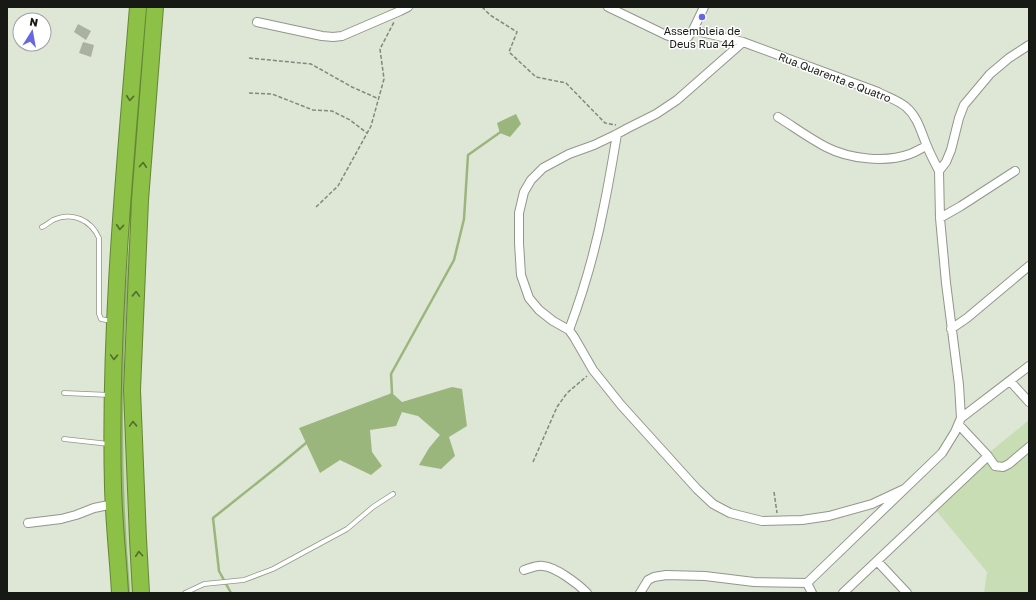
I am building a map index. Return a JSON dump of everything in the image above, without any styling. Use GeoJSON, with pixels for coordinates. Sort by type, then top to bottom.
{"type":"FeatureCollection","features":[{"type":"Feature","properties":{"kind":"highway"},"geometry":{"type":"LineString","coordinates":[[133,59],[134,7]]}},
{"type":"Feature","properties":{"kind":"highway"},"geometry":{"type":"LineString","coordinates":[[120,593],[114,504],[113,396],[115,322],[117,257],[138,7]]}},
{"type":"Feature","properties":{"kind":"highway"},"geometry":{"type":"LineString","coordinates":[[141,593],[132,390],[140,200],[155,7]]}},
{"type":"Feature","properties":{"kind":"street","name":"Rua Quarenta e Quatro"},"geometry":{"type":"LineString","coordinates":[[608,7],[677,39],[682,39],[690,33],[743,42],[878,92],[895,100],[906,107],[915,117],[939,171]]}},
{"type":"Feature","properties":{"kind":"street"},"geometry":{"type":"LineString","coordinates":[[690,33],[704,7]]}},
{"type":"Feature","properties":{"kind":"street"},"geometry":{"type":"LineString","coordinates":[[257,22],[333,37],[342,36],[404,9]]}},
{"type":"Feature","properties":{"kind":"street"},"geometry":{"type":"LineString","coordinates":[[743,42],[677,100],[656,114],[617,134],[569,154],[543,168],[531,180],[524,192],[520,213],[519,243],[521,275],[529,298],[539,310],[553,321],[569,330],[593,370],[621,405],[697,489],[713,504],[730,512],[762,521],[802,520],[830,516],[872,504],[904,489]]}},
{"type":"Feature","properties":{"kind":"street"},"geometry":{"type":"LineString","coordinates":[[1029,45],[1008,58],[990,74],[964,105],[951,150],[946,162],[939,171],[940,218],[951,329],[959,385],[960,422],[995,466],[1003,467],[1009,464],[1029,447]]}},
{"type":"Feature","properties":{"kind":"street"},"geometry":{"type":"LineString","coordinates":[[778,117],[826,147],[841,153],[858,157],[885,160],[910,154],[927,146]]}},
{"type":"Feature","properties":{"kind":"street"},"geometry":{"type":"LineString","coordinates":[[569,330],[578,305],[604,208],[617,134]]}},
{"type":"Feature","properties":{"kind":"street"},"geometry":{"type":"LineString","coordinates":[[940,218],[1015,171]]}},
{"type":"Feature","properties":{"kind":"street"},"geometry":{"type":"LineString","coordinates":[[951,329],[967,318],[1029,266]]}},
{"type":"Feature","properties":{"kind":"street"},"geometry":{"type":"LineString","coordinates":[[640,593],[648,580],[654,577],[666,575],[704,576],[754,582],[807,583],[942,453],[960,422],[1029,366]]}},
{"type":"Feature","properties":{"kind":"street"},"geometry":{"type":"LineString","coordinates":[[1010,381],[1029,402]]}},
{"type":"Feature","properties":{"kind":"street"},"geometry":{"type":"LineString","coordinates":[[843,593],[988,456]]}},
{"type":"Feature","properties":{"kind":"street"},"geometry":{"type":"LineString","coordinates":[[28,523],[61,519],[94,508],[114,504]]}},
{"type":"Feature","properties":{"kind":"street"},"geometry":{"type":"LineString","coordinates":[[877,561],[907,593]]}},
{"type":"Feature","properties":{"kind":"street"},"geometry":{"type":"LineString","coordinates":[[524,570],[534,566],[544,566],[560,572],[583,588],[587,593]]}},
{"type":"Feature","properties":{"kind":"street"},"geometry":{"type":"LineString","coordinates":[[807,583],[812,593]]}},
{"type":"Feature","properties":{"kind":"lane"},"geometry":{"type":"LineString","coordinates":[[42,227],[63,217],[74,217],[82,219],[96,230],[99,238],[99,314],[101,319],[115,322]]}},
{"type":"Feature","properties":{"kind":"lane"},"geometry":{"type":"LineString","coordinates":[[64,393],[113,396]]}},
{"type":"Feature","properties":{"kind":"lane"},"geometry":{"type":"LineString","coordinates":[[64,439],[113,444]]}},
{"type":"Feature","properties":{"kind":"lane"},"geometry":{"type":"LineString","coordinates":[[185,593],[204,584],[244,580],[273,568],[347,529],[393,494]]}},
{"type":"Feature","properties":{"kind":"path"},"geometry":{"type":"LineString","coordinates":[[482,7],[490,15],[517,32],[509,52],[536,77],[566,82],[606,123],[628,128]]}},
{"type":"Feature","properties":{"kind":"path"},"geometry":{"type":"LineString","coordinates":[[316,207],[338,186],[371,126],[384,79],[380,49],[404,9]]}},
{"type":"Feature","properties":{"kind":"path"},"geometry":{"type":"LineString","coordinates":[[249,58],[311,64],[352,88],[379,99]]}},
{"type":"Feature","properties":{"kind":"path"},"geometry":{"type":"LineString","coordinates":[[249,93],[272,94],[313,110],[332,111],[350,120],[367,134]]}},
{"type":"Feature","properties":{"kind":"path"},"geometry":{"type":"LineString","coordinates":[[533,462],[557,407],[567,393],[593,370]]}},
{"type":"Feature","properties":{"kind":"path"},"geometry":{"type":"LineString","coordinates":[[774,492],[778,521]]}},
{"type":"Feature","properties":{"kind":"shaded area"},"geometry":{"type":"Polygon","coordinates":[[[145,7],[152,7],[127,439],[128,513],[133,593],[125,593],[119,510],[122,301],[145,7]]]}},
{"type":"Feature","properties":{"kind":"shaded area"},"geometry":{"type":"Polygon","coordinates":[[[516,114],[521,124],[510,137],[500,133],[497,123],[516,114]]]}},
{"type":"Feature","properties":{"kind":"shaded area"},"geometry":{"type":"Polygon","coordinates":[[[452,387],[462,389],[467,426],[449,437],[455,456],[441,469],[419,465],[429,448],[440,435],[418,416],[402,412],[396,426],[370,430],[372,452],[382,466],[371,475],[340,460],[320,473],[299,428],[392,393],[402,402],[452,387]]]}},
{"type":"Feature","properties":{"kind":"shaded area"},"geometry":{"type":"Polygon","coordinates":[[[1029,420],[1029,593],[984,593],[987,572],[929,502],[1029,420]]]}},
{"type":"Feature","properties":{"kind":"building"},"geometry":{"type":"Polygon","coordinates":[[[78,24],[91,31],[86,40],[74,32],[78,24]]]}},
{"type":"Feature","properties":{"kind":"building"},"geometry":{"type":"Polygon","coordinates":[[[83,42],[94,45],[91,57],[79,53],[83,42]]]}},
{"type":"Feature","properties":{"kind":"waterway"},"geometry":{"type":"LineString","coordinates":[[391,395],[391,374],[454,260],[464,219],[468,155],[502,131]]}},
{"type":"Feature","properties":{"kind":"waterway"},"geometry":{"type":"LineString","coordinates":[[129,593],[123,504],[122,371],[131,238]]}},
{"type":"Feature","properties":{"kind":"waterway"},"geometry":{"type":"LineString","coordinates":[[231,593],[219,571],[213,518],[308,442]]}},
{"type":"Feature","properties":{"kind":"place","name":"Assembleia de Deus Rua 44"},"geometry":{"type":"Point","coordinates":[702,17]}}]}
